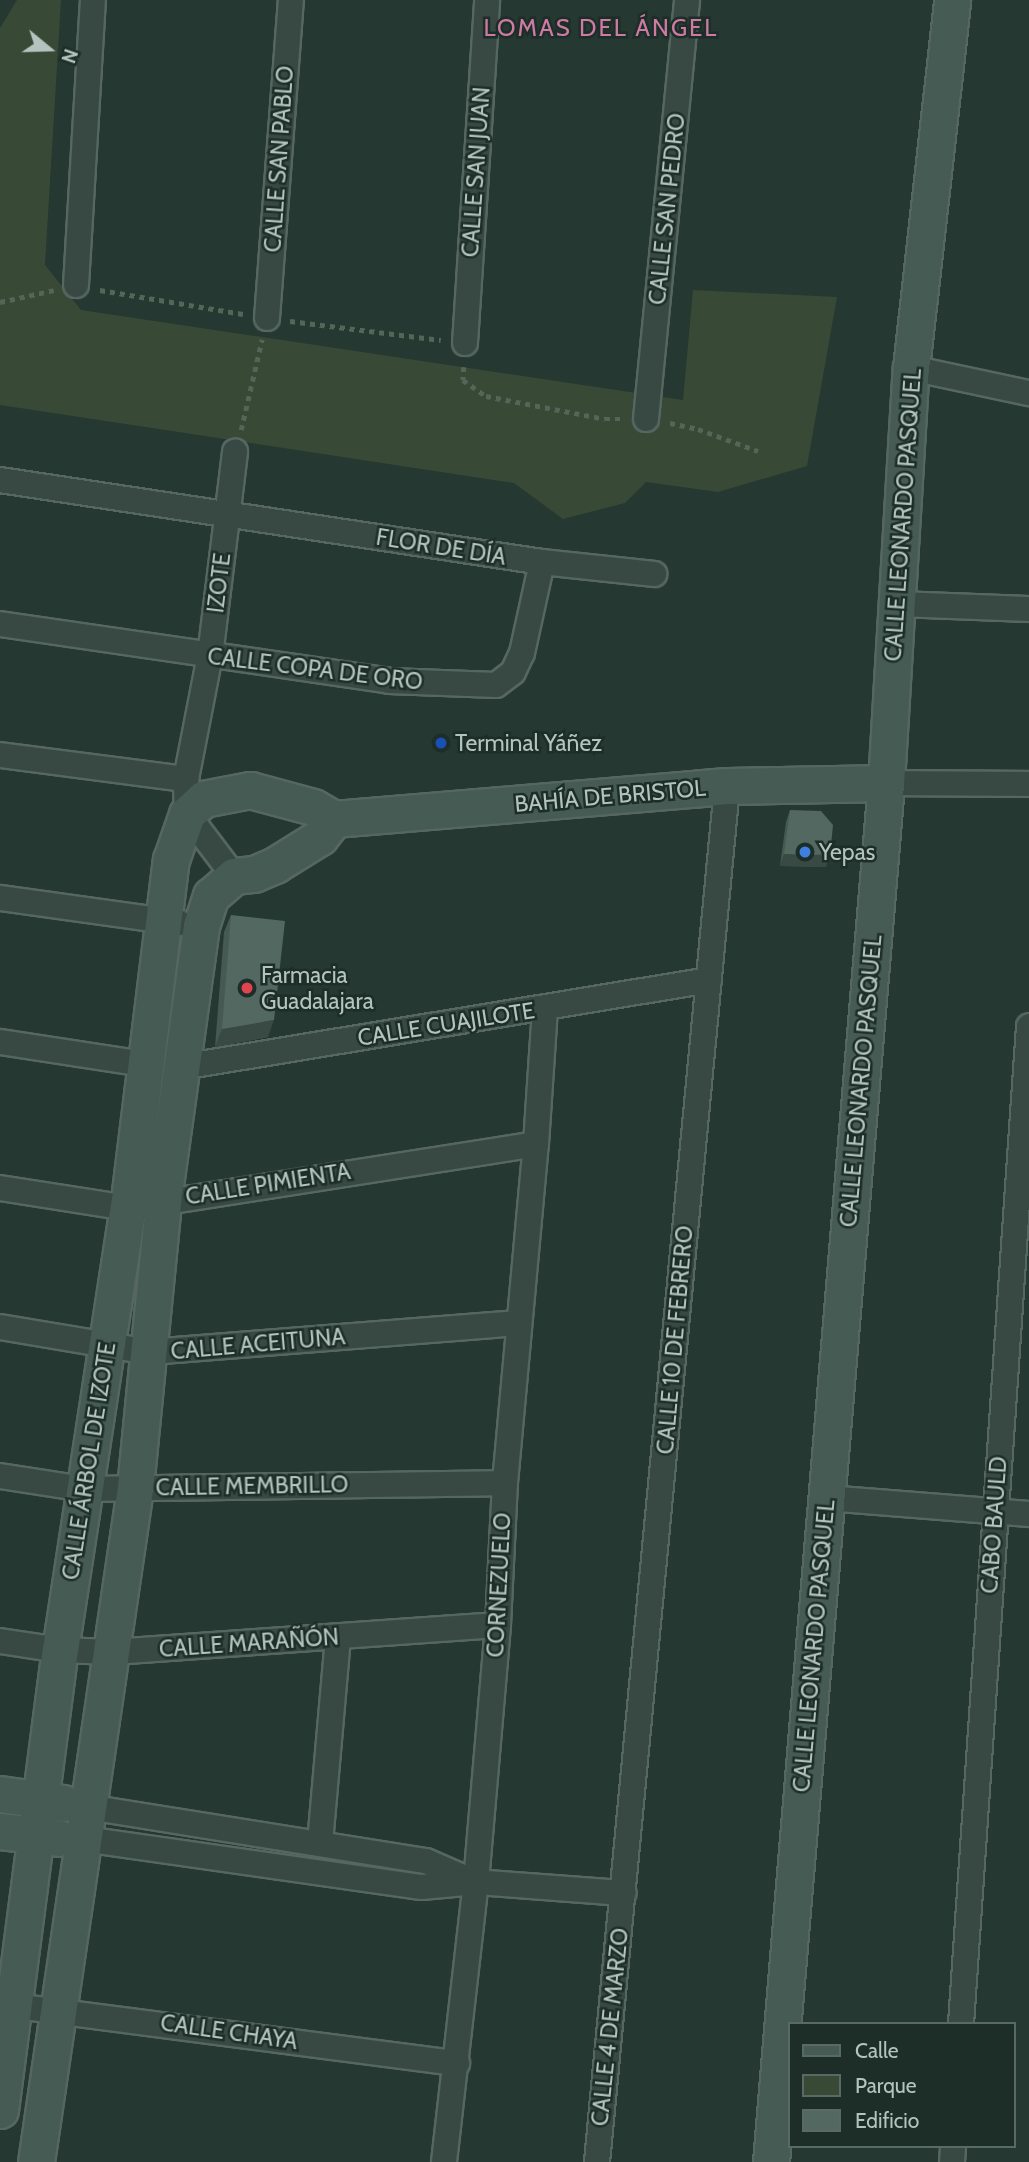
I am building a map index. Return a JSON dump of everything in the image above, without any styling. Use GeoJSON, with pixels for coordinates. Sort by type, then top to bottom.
{"type":"FeatureCollection","features":[{"type":"Feature","properties":{"kind":"street"},"geometry":{"type":"LineString","coordinates":[[76,285],[93,0]]}},
{"type":"Feature","properties":{"kind":"street","name":"CALLE SAN PABLO"},"geometry":{"type":"LineString","coordinates":[[267,318],[291,0]]}},
{"type":"Feature","properties":{"kind":"street","name":"CALLE SAN JUAN"},"geometry":{"type":"LineString","coordinates":[[465,343],[488,0]]}},
{"type":"Feature","properties":{"kind":"street","name":"CALLE SAN PEDRO"},"geometry":{"type":"LineString","coordinates":[[646,419],[687,0]]}},
{"type":"Feature","properties":{"kind":"street","name":"CALLE LEONARDO PASQUEL"},"geometry":{"type":"LineString","coordinates":[[771,2162],[886,783],[911,368],[952,0]]}},
{"type":"Feature","properties":{"kind":"street"},"geometry":{"type":"LineString","coordinates":[[911,368],[1029,393]]}},
{"type":"Feature","properties":{"kind":"street","name":"IZOTE"},"geometry":{"type":"LineString","coordinates":[[187,814],[186,779],[210,656],[235,452]]}},
{"type":"Feature","properties":{"kind":"street","name":"FLOR DE DÍA"},"geometry":{"type":"LineString","coordinates":[[0,480],[542,562],[654,574]]}},
{"type":"Feature","properties":{"kind":"street","name":"CALLE COPA DE ORO"},"geometry":{"type":"LineString","coordinates":[[0,624],[412,684],[496,685],[513,672],[522,653],[542,562]]}},
{"type":"Feature","properties":{"kind":"street"},"geometry":{"type":"LineString","coordinates":[[897,604],[1029,609]]}},
{"type":"Feature","properties":{"kind":"street"},"geometry":{"type":"LineString","coordinates":[[0,755],[186,779]]}},
{"type":"Feature","properties":{"kind":"street"},"geometry":{"type":"LineString","coordinates":[[886,783],[1029,784]]}},
{"type":"Feature","properties":{"kind":"street","name":"BAHÍA DE BRISTOL"},"geometry":{"type":"LineString","coordinates":[[334,819],[727,786],[886,783]]}},
{"type":"Feature","properties":{"kind":"street","name":"CALLE 10 DE FEBRERO"},"geometry":{"type":"LineString","coordinates":[[624,1893],[727,786]]}},
{"type":"Feature","properties":{"kind":"street"},"geometry":{"type":"LineString","coordinates":[[250,790],[313,807],[334,819],[320,838],[275,865],[254,874],[234,877],[187,814],[203,799],[250,790]]}},
{"type":"Feature","properties":{"kind":"street","name":"CALLE ÁRBOL DE IZOTE"},"geometry":{"type":"LineString","coordinates":[[0,2110],[6,2005],[35,1836],[60,1650],[128,1208],[171,860],[187,814]]}},
{"type":"Feature","properties":{"kind":"street","name":"CALLE ÁRBOL DE IZOTE"},"geometry":{"type":"LineString","coordinates":[[36,2162],[135,1488],[163,1200],[201,926],[211,897],[234,877]]}},
{"type":"Feature","properties":{"kind":"street"},"geometry":{"type":"LineString","coordinates":[[0,898],[201,926]]}},
{"type":"Feature","properties":{"kind":"street","name":"CALLE CUAJILOTE"},"geometry":{"type":"LineString","coordinates":[[182,1067],[709,980]]}},
{"type":"Feature","properties":{"kind":"street","name":"CORNEZUELO"},"geometry":{"type":"LineString","coordinates":[[444,2162],[476,1882],[498,1625],[505,1483],[536,1144],[545,1007]]}},
{"type":"Feature","properties":{"kind":"street","name":"CABO BAULD"},"geometry":{"type":"LineString","coordinates":[[961,2022],[1029,1026]]}},
{"type":"Feature","properties":{"kind":"street"},"geometry":{"type":"LineString","coordinates":[[0,1042],[144,1065]]}},
{"type":"Feature","properties":{"kind":"street","name":"CALLE PIMIENTA"},"geometry":{"type":"LineString","coordinates":[[0,1188],[128,1208],[163,1200],[536,1144]]}},
{"type":"Feature","properties":{"kind":"street","name":"CALLE ACEITUNA"},"geometry":{"type":"LineString","coordinates":[[0,1327],[106,1343],[150,1353],[518,1323]]}},
{"type":"Feature","properties":{"kind":"street","name":"CALLE MEMBRILLO"},"geometry":{"type":"LineString","coordinates":[[0,1476],[84,1489],[505,1483]]}},
{"type":"Feature","properties":{"kind":"street"},"geometry":{"type":"LineString","coordinates":[[826,1498],[1029,1514]]}},
{"type":"Feature","properties":{"kind":"street","name":"CALLE MARAÑÓN"},"geometry":{"type":"LineString","coordinates":[[0,1641],[60,1650],[113,1652],[498,1625]]}},
{"type":"Feature","properties":{"kind":"street"},"geometry":{"type":"LineString","coordinates":[[320,1843],[338,1638]]}},
{"type":"Feature","properties":{"kind":"street"},"geometry":{"type":"LineString","coordinates":[[0,1794],[40,1799],[86,1823],[422,1887],[476,1882],[624,1893]]}},
{"type":"Feature","properties":{"kind":"street"},"geometry":{"type":"LineString","coordinates":[[0,1831],[35,1836],[86,1823],[320,1843],[426,1861],[476,1882]]}},
{"type":"Feature","properties":{"kind":"street","name":"CALLE 4 DE MARZO"},"geometry":{"type":"LineString","coordinates":[[597,2162],[624,1893]]}},
{"type":"Feature","properties":{"kind":"street","name":"CALLE CHAYA"},"geometry":{"type":"LineString","coordinates":[[6,2005],[457,2063]]}},
{"type":"Feature","properties":{"kind":"path"},"geometry":{"type":"LineString","coordinates":[[1,301],[76,285],[267,318],[465,343],[463,380],[486,396],[605,419],[646,419],[698,429],[758,451]]}},
{"type":"Feature","properties":{"kind":"path"},"geometry":{"type":"LineString","coordinates":[[235,452],[267,318]]}},
{"type":"Feature","properties":{"kind":"green space"},"geometry":{"type":"Polygon","coordinates":[[[17,0],[61,0],[45,265],[81,310],[683,400],[693,290],[837,297],[807,466],[718,492],[646,482],[625,503],[563,519],[514,483],[0,405],[0,28],[17,0]]]}},
{"type":"Feature","properties":{"kind":"building","name":"Yepas"},"geometry":{"type":"Polygon","coordinates":[[[790,810],[821,811],[833,825],[830,855],[784,854],[790,810]]]}},
{"type":"Feature","properties":{"kind":"building","name":"Farmacia Guadalajara"},"geometry":{"type":"Polygon","coordinates":[[[231,915],[285,921],[274,1020],[222,1029],[231,915]]]}},
{"type":"Feature","properties":{"kind":"place","name":"Terminal Yáñez"},"geometry":{"type":"Point","coordinates":[441,743]}},
{"type":"Feature","properties":{"kind":"place","name":"Yepas"},"geometry":{"type":"Point","coordinates":[805,852]}},
{"type":"Feature","properties":{"kind":"place","name":"Farmacia Guadalajara"},"geometry":{"type":"Point","coordinates":[247,988]}},
{"type":"Feature","properties":{"kind":"district","name":"LOMAS DEL ÁNGEL"},"geometry":{"type":"Point","coordinates":[601,28]}}]}
